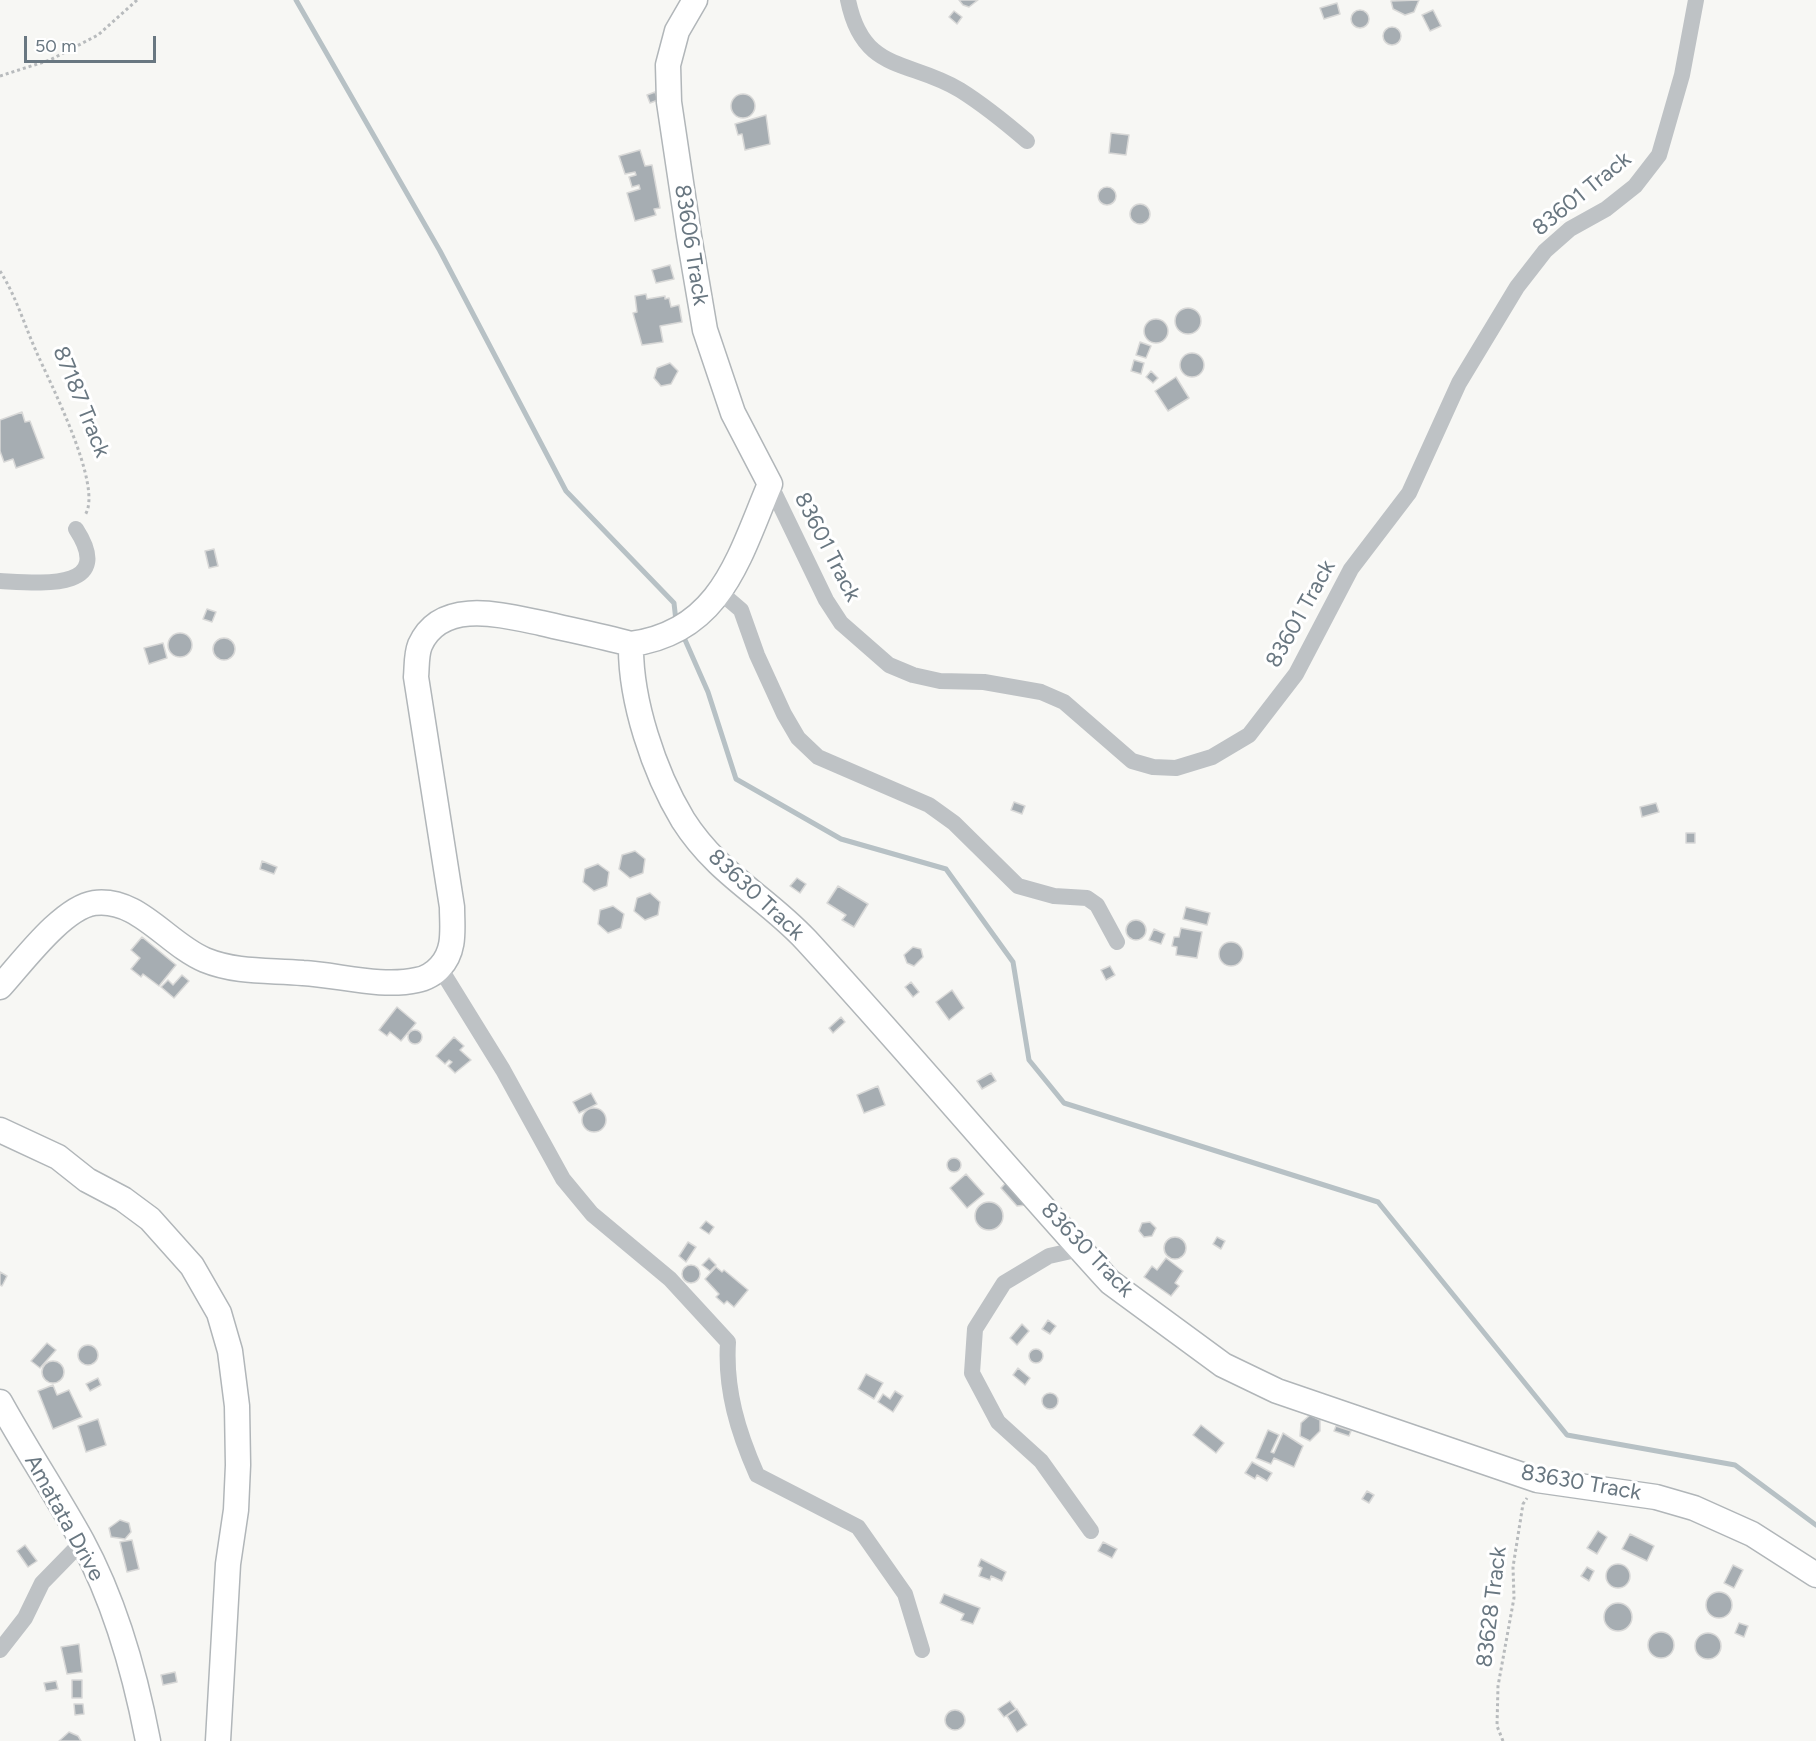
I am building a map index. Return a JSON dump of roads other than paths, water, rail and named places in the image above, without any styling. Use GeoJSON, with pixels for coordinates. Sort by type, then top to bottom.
{"type":"FeatureCollection","features":[{"type":"Feature","properties":{"kind":"street","name":"83606 Track"},"geometry":{"type":"LineString","coordinates":[[695,0],[677,31],[668,65],[669,102],[689,236],[705,330],[733,413],[770,484]]}},
{"type":"Feature","properties":{"kind":"street"},"geometry":{"type":"LineString","coordinates":[[848,0],[854,23],[875,53],[900,67],[959,89],[1027,141]]}},
{"type":"Feature","properties":{"kind":"street","name":"83601 Track"},"geometry":{"type":"LineString","coordinates":[[770,484],[826,600],[841,623],[889,664],[913,675],[940,681],[984,682],[1041,692],[1064,702],[1132,761],[1143,765],[1176,768],[1212,757],[1249,735],[1296,674],[1351,569],[1409,493],[1459,383],[1517,287],[1545,251],[1570,229],[1606,209],[1635,186],[1649,171],[1659,155],[1669,123],[1682,75],[1696,0]]}},
{"type":"Feature","properties":{"kind":"street"},"geometry":{"type":"LineString","coordinates":[[0,987],[58,924],[77,909],[93,903],[126,906],[203,959],[250,971],[303,973],[393,982],[417,980],[440,968],[448,957],[452,945],[452,907],[418,699],[416,677],[420,646],[436,625],[447,618],[489,612],[631,644],[654,641],[678,632],[702,614],[720,592],[740,554],[770,484]]}},
{"type":"Feature","properties":{"kind":"street"},"geometry":{"type":"LineString","coordinates":[[0,581],[49,583],[76,577],[88,561],[87,547],[76,529]]}},
{"type":"Feature","properties":{"kind":"street"},"geometry":{"type":"LineString","coordinates":[[720,592],[741,610],[757,655],[784,714],[798,738],[818,757],[929,805],[954,823],[1018,886],[1046,895],[1087,898],[1097,905],[1118,942]]}},
{"type":"Feature","properties":{"kind":"street","name":"83630 Track"},"geometry":{"type":"LineString","coordinates":[[631,644],[630,670],[651,750],[666,790],[685,822],[713,860],[796,930],[812,947],[1110,1282],[1223,1365],[1277,1391],[1537,1480],[1656,1497],[1694,1508],[1752,1534],[1816,1575]]}},
{"type":"Feature","properties":{"kind":"street"},"geometry":{"type":"LineString","coordinates":[[440,968],[503,1070],[563,1179],[591,1214],[670,1279],[728,1342],[726,1368],[737,1429],[757,1475],[858,1527],[905,1594],[922,1650]]}},
{"type":"Feature","properties":{"kind":"street"},"geometry":{"type":"LineString","coordinates":[[0,1130],[58,1157],[87,1180],[123,1199],[150,1219],[192,1266],[219,1313],[230,1351],[237,1406],[238,1465],[236,1510],[228,1564],[218,1741]]}},
{"type":"Feature","properties":{"kind":"street"},"geometry":{"type":"LineString","coordinates":[[1080,1249],[1050,1256],[1004,1283],[975,1329],[972,1373],[998,1422],[1041,1461],[1091,1531]]}},
{"type":"Feature","properties":{"kind":"street","name":"Amatata Drive"},"geometry":{"type":"LineString","coordinates":[[0,1402],[82,1542],[115,1618],[139,1695],[148,1741]]}},
{"type":"Feature","properties":{"kind":"street"},"geometry":{"type":"LineString","coordinates":[[0,1650],[25,1618],[42,1583],[82,1542]]}},
{"type":"Feature","properties":{"kind":"waterway"},"geometry":{"type":"LineString","coordinates":[[296,0],[440,251],[566,491],[674,603],[676,621]]}},
{"type":"Feature","properties":{"kind":"waterway"},"geometry":{"type":"LineString","coordinates":[[682,633],[708,692],[736,779],[841,839],[946,869],[1013,962],[1029,1060],[1064,1103],[1378,1202],[1567,1435],[1735,1465],[1816,1525]]}}]}
